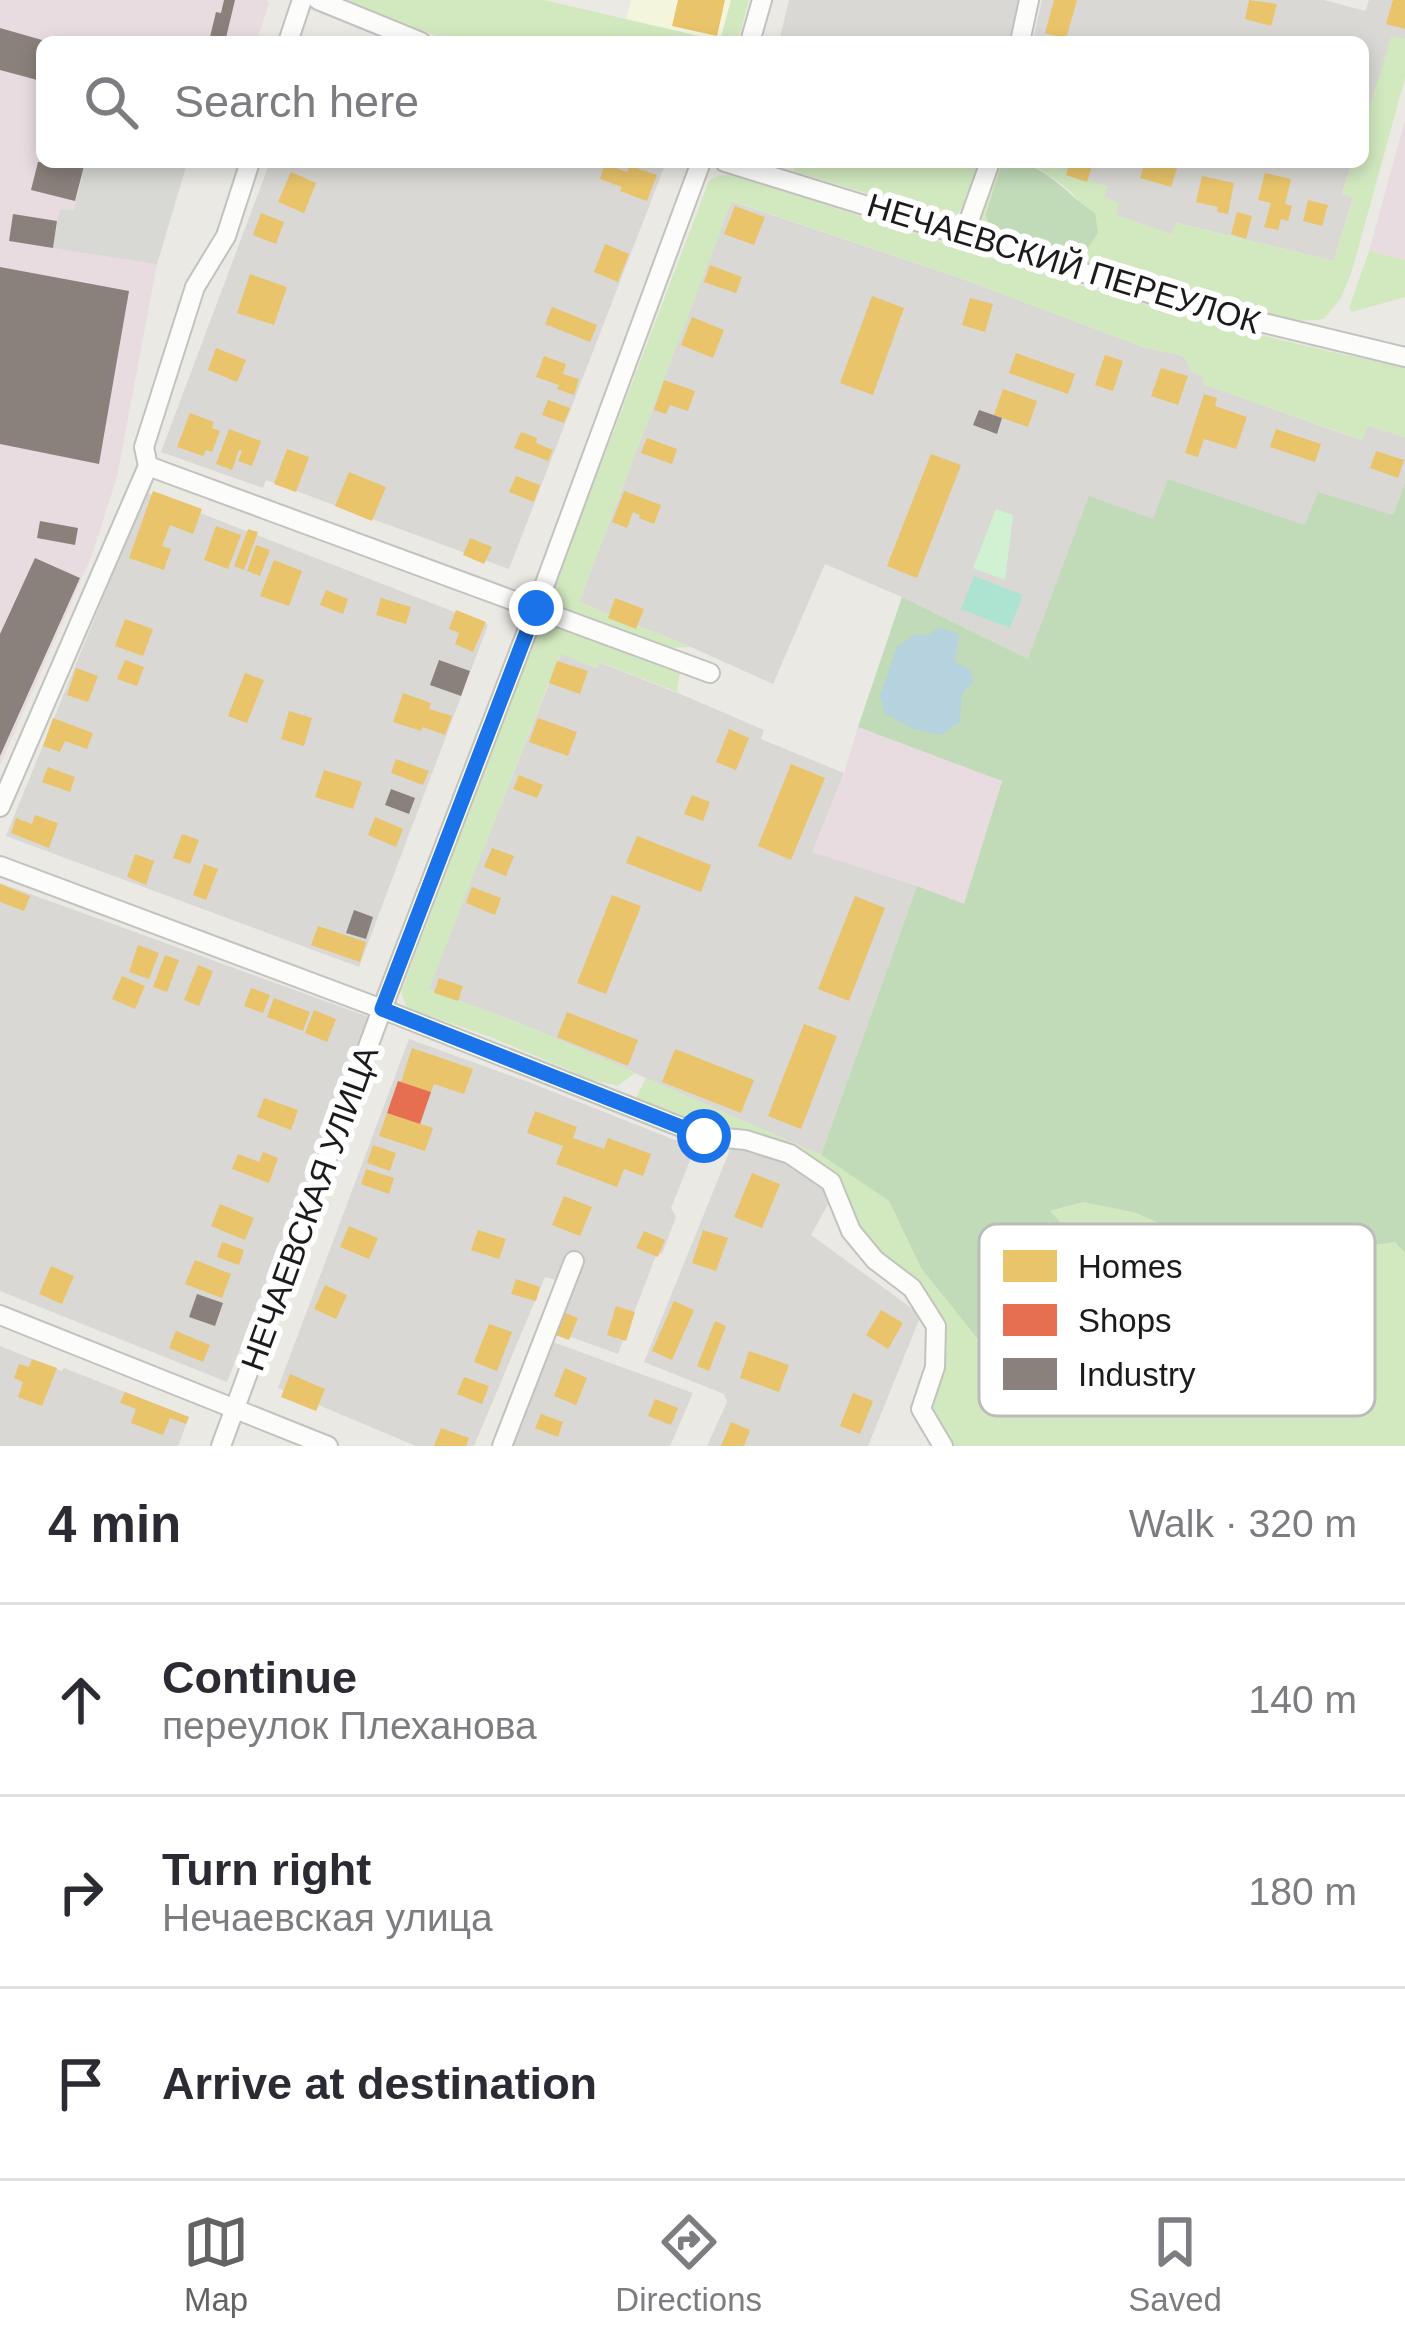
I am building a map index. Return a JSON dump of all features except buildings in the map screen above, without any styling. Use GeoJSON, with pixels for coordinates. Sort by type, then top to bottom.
{"type":"FeatureCollection","features":[{"type":"Feature","properties":{"kind":"street"},"geometry":{"type":"LineString","coordinates":[[290,36],[302,0]]}},
{"type":"Feature","properties":{"kind":"street"},"geometry":{"type":"LineString","coordinates":[[318,0],[406,36]]}},
{"type":"Feature","properties":{"kind":"street"},"geometry":{"type":"LineString","coordinates":[[752,36],[761,0]]}},
{"type":"Feature","properties":{"kind":"street"},"geometry":{"type":"LineString","coordinates":[[1021,36],[1029,0]]}},
{"type":"Feature","properties":{"kind":"street"},"geometry":{"type":"LineString","coordinates":[[0,807],[148,466],[144,447],[195,287],[226,236],[248,168]]}},
{"type":"Feature","properties":{"kind":"street","name":"НЕЧАЕВСКАЯ УЛИЦА"},"geometry":{"type":"LineString","coordinates":[[221,1446],[699,168]]}},
{"type":"Feature","properties":{"kind":"street","name":"НЕЧАЕВСКИЙ ПЕРЕУЛОК"},"geometry":{"type":"LineString","coordinates":[[745,168],[1181,303],[1405,357]]}},
{"type":"Feature","properties":{"kind":"street"},"geometry":{"type":"LineString","coordinates":[[964,235],[988,168]]}},
{"type":"Feature","properties":{"kind":"street"},"geometry":{"type":"LineString","coordinates":[[148,466],[710,673]]}},
{"type":"Feature","properties":{"kind":"street"},"geometry":{"type":"LineString","coordinates":[[0,866],[704,1136],[746,1140],[790,1154],[831,1182],[851,1231],[875,1260],[912,1288],[936,1326],[935,1366],[921,1409],[943,1446]]}},
{"type":"Feature","properties":{"kind":"street"},"geometry":{"type":"LineString","coordinates":[[502,1446],[574,1261]]}},
{"type":"Feature","properties":{"kind":"street"},"geometry":{"type":"LineString","coordinates":[[0,1315],[328,1446]]}},
{"type":"Feature","properties":{"kind":"shaded area"},"geometry":{"type":"Polygon","coordinates":[[[0,0],[267,0],[258,36],[36,36],[36,168],[186,168],[157,264],[117,477],[92,555],[0,765],[0,0]]]}},
{"type":"Feature","properties":{"kind":"shaded area"},"geometry":{"type":"Polygon","coordinates":[[[631,0],[731,0],[722,36],[699,36],[626,19],[631,0]]]}},
{"type":"Feature","properties":{"kind":"shaded area"},"geometry":{"type":"Polygon","coordinates":[[[789,0],[1022,0],[1014,36],[780,36],[789,0]]]}},
{"type":"Feature","properties":{"kind":"shaded area"},"geometry":{"type":"Polygon","coordinates":[[[1042,0],[1324,0],[1365,11],[1369,0],[1405,0],[1405,39],[1392,37],[1369,109],[1369,36],[1034,36],[1042,0]]]}},
{"type":"Feature","properties":{"kind":"shaded area"},"geometry":{"type":"Polygon","coordinates":[[[1405,120],[1405,260],[1369,251],[1405,120]]]}},
{"type":"Feature","properties":{"kind":"shaded area"},"geometry":{"type":"Polygon","coordinates":[[[84,168],[185,168],[157,264],[53,248],[60,209],[74,210],[84,168]]]}},
{"type":"Feature","properties":{"kind":"shaded area"},"geometry":{"type":"Polygon","coordinates":[[[268,168],[664,168],[509,569],[266,480],[263,488],[161,452],[268,168]]]}},
{"type":"Feature","properties":{"kind":"shaded area"},"geometry":{"type":"Polygon","coordinates":[[[1036,168],[1095,213],[1098,233],[1084,254],[1073,255],[991,227],[985,216],[1000,169],[1036,168]]]}},
{"type":"Feature","properties":{"kind":"shaded area"},"geometry":{"type":"Polygon","coordinates":[[[1059,168],[1350,168],[1342,193],[1353,197],[1334,261],[1177,223],[1172,235],[1115,215],[1103,197],[1059,168]]]}},
{"type":"Feature","properties":{"kind":"shaded area"},"geometry":{"type":"Polygon","coordinates":[[[731,201],[960,278],[1143,347],[1184,356],[1192,372],[1205,376],[1203,384],[1338,432],[1362,440],[1367,425],[1405,437],[1405,482],[1393,515],[1305,525],[1168,479],[1154,519],[1028,659],[825,564],[773,684],[579,602],[731,201]]]}},
{"type":"Feature","properties":{"kind":"shaded area"},"geometry":{"type":"Polygon","coordinates":[[[1168,479],[1305,525],[1318,492],[1393,515],[1405,482],[1405,1253],[1395,1242],[1375,1245],[1375,1224],[1161,1224],[1136,1213],[1083,1202],[1050,1211],[1062,1224],[979,1224],[979,1340],[921,1268],[889,1201],[821,1155],[917,886],[964,904],[1002,781],[858,727],[902,597],[1028,659],[1089,496],[1153,519],[1168,479]]]}},
{"type":"Feature","properties":{"kind":"shaded area"},"geometry":{"type":"Polygon","coordinates":[[[146,492],[488,625],[359,967],[6,836],[146,492]]]}},
{"type":"Feature","properties":{"kind":"shaded area"},"geometry":{"type":"Polygon","coordinates":[[[996,509],[1013,515],[1005,580],[973,568],[996,509]]]}},
{"type":"Feature","properties":{"kind":"shaded area"},"geometry":{"type":"Polygon","coordinates":[[[561,653],[596,668],[599,662],[685,696],[764,730],[761,739],[844,773],[813,851],[917,886],[821,1155],[532,1028],[428,989],[561,653]]]}},
{"type":"Feature","properties":{"kind":"shaded area"},"geometry":{"type":"Polygon","coordinates":[[[858,727],[1002,780],[964,905],[812,852],[858,727]]]}},
{"type":"Feature","properties":{"kind":"shaded area"},"geometry":{"type":"Polygon","coordinates":[[[0,883],[369,1017],[227,1382],[0,1291],[0,883]]]}},
{"type":"Feature","properties":{"kind":"shaded area"},"geometry":{"type":"Polygon","coordinates":[[[409,1039],[695,1148],[671,1208],[676,1217],[618,1354],[554,1331],[584,1259],[568,1252],[556,1280],[545,1277],[474,1446],[416,1446],[278,1388],[409,1039]]]}},
{"type":"Feature","properties":{"kind":"shaded area"},"geometry":{"type":"Polygon","coordinates":[[[734,1140],[837,1188],[811,1235],[921,1315],[868,1446],[707,1446],[727,1402],[724,1394],[644,1362],[734,1140]]]}},
{"type":"Feature","properties":{"kind":"shaded area"},"geometry":{"type":"Polygon","coordinates":[[[550,1341],[693,1393],[670,1446],[509,1446],[550,1341]]]}},
{"type":"Feature","properties":{"kind":"shaded area"},"geometry":{"type":"Polygon","coordinates":[[[0,1346],[189,1417],[178,1446],[0,1446],[0,1346]]]}},
{"type":"Feature","properties":{"kind":"green space"},"geometry":{"type":"Polygon","coordinates":[[[342,0],[544,0],[699,36],[437,36],[342,0]]]}},
{"type":"Feature","properties":{"kind":"green space"},"geometry":{"type":"Polygon","coordinates":[[[731,0],[749,0],[740,33],[721,36],[731,0]]]}},
{"type":"Feature","properties":{"kind":"green space"},"geometry":{"type":"Polygon","coordinates":[[[1392,36],[1405,39],[1405,78],[1352,271],[1341,298],[1324,319],[1287,320],[1231,309],[988,234],[977,223],[992,168],[1001,168],[985,216],[991,227],[1073,255],[1084,254],[1083,206],[1037,168],[1059,168],[1067,175],[1108,186],[1104,197],[1119,203],[1116,215],[1171,234],[1176,223],[1334,261],[1353,198],[1342,194],[1350,168],[1369,168],[1369,109],[1392,36]]]}},
{"type":"Feature","properties":{"kind":"green space"},"geometry":{"type":"Polygon","coordinates":[[[982,168],[967,203],[948,218],[793,171],[982,168]]]}},
{"type":"Feature","properties":{"kind":"green space"},"geometry":{"type":"Polygon","coordinates":[[[731,175],[1149,305],[1405,367],[1405,437],[1368,426],[1362,440],[1202,384],[1204,376],[1192,372],[1184,356],[1143,347],[960,278],[732,201],[579,602],[691,647],[661,648],[556,606],[552,593],[709,181],[731,175]]]}},
{"type":"Feature","properties":{"kind":"green space"},"geometry":{"type":"Polygon","coordinates":[[[1369,251],[1405,260],[1405,297],[1352,312],[1349,308],[1369,251]]]}},
{"type":"Feature","properties":{"kind":"green space"},"geometry":{"type":"Polygon","coordinates":[[[974,576],[1023,595],[1010,628],[961,609],[974,576]]]}},
{"type":"Feature","properties":{"kind":"green space"},"geometry":{"type":"Polygon","coordinates":[[[550,623],[674,667],[680,672],[677,692],[600,662],[597,668],[560,654],[429,989],[635,1073],[618,1086],[411,1009],[401,992],[537,633],[550,623]]]}},
{"type":"Feature","properties":{"kind":"green space"},"geometry":{"type":"Polygon","coordinates":[[[646,1078],[821,1155],[889,1201],[921,1268],[979,1340],[979,1416],[1375,1416],[1375,1245],[1396,1242],[1405,1253],[1405,1446],[949,1446],[932,1414],[945,1350],[937,1313],[866,1243],[848,1209],[783,1145],[737,1128],[710,1127],[636,1098],[646,1078]]]}},
{"type":"Feature","properties":{"kind":"green space"},"geometry":{"type":"Polygon","coordinates":[[[1083,1202],[1136,1213],[1161,1224],[1060,1224],[1048,1212],[1083,1202]]]}},
{"type":"Feature","properties":{"kind":"water"},"geometry":{"type":"Polygon","coordinates":[[[939,627],[959,634],[955,661],[971,671],[973,682],[962,694],[960,722],[941,735],[913,729],[885,714],[880,696],[897,647],[913,635],[929,635],[939,627]]]}},
{"type":"Feature","properties":{"kind":"route"},"geometry":{"type":"LineString","coordinates":[[536,608],[382,1009],[704,1136]]}}]}
